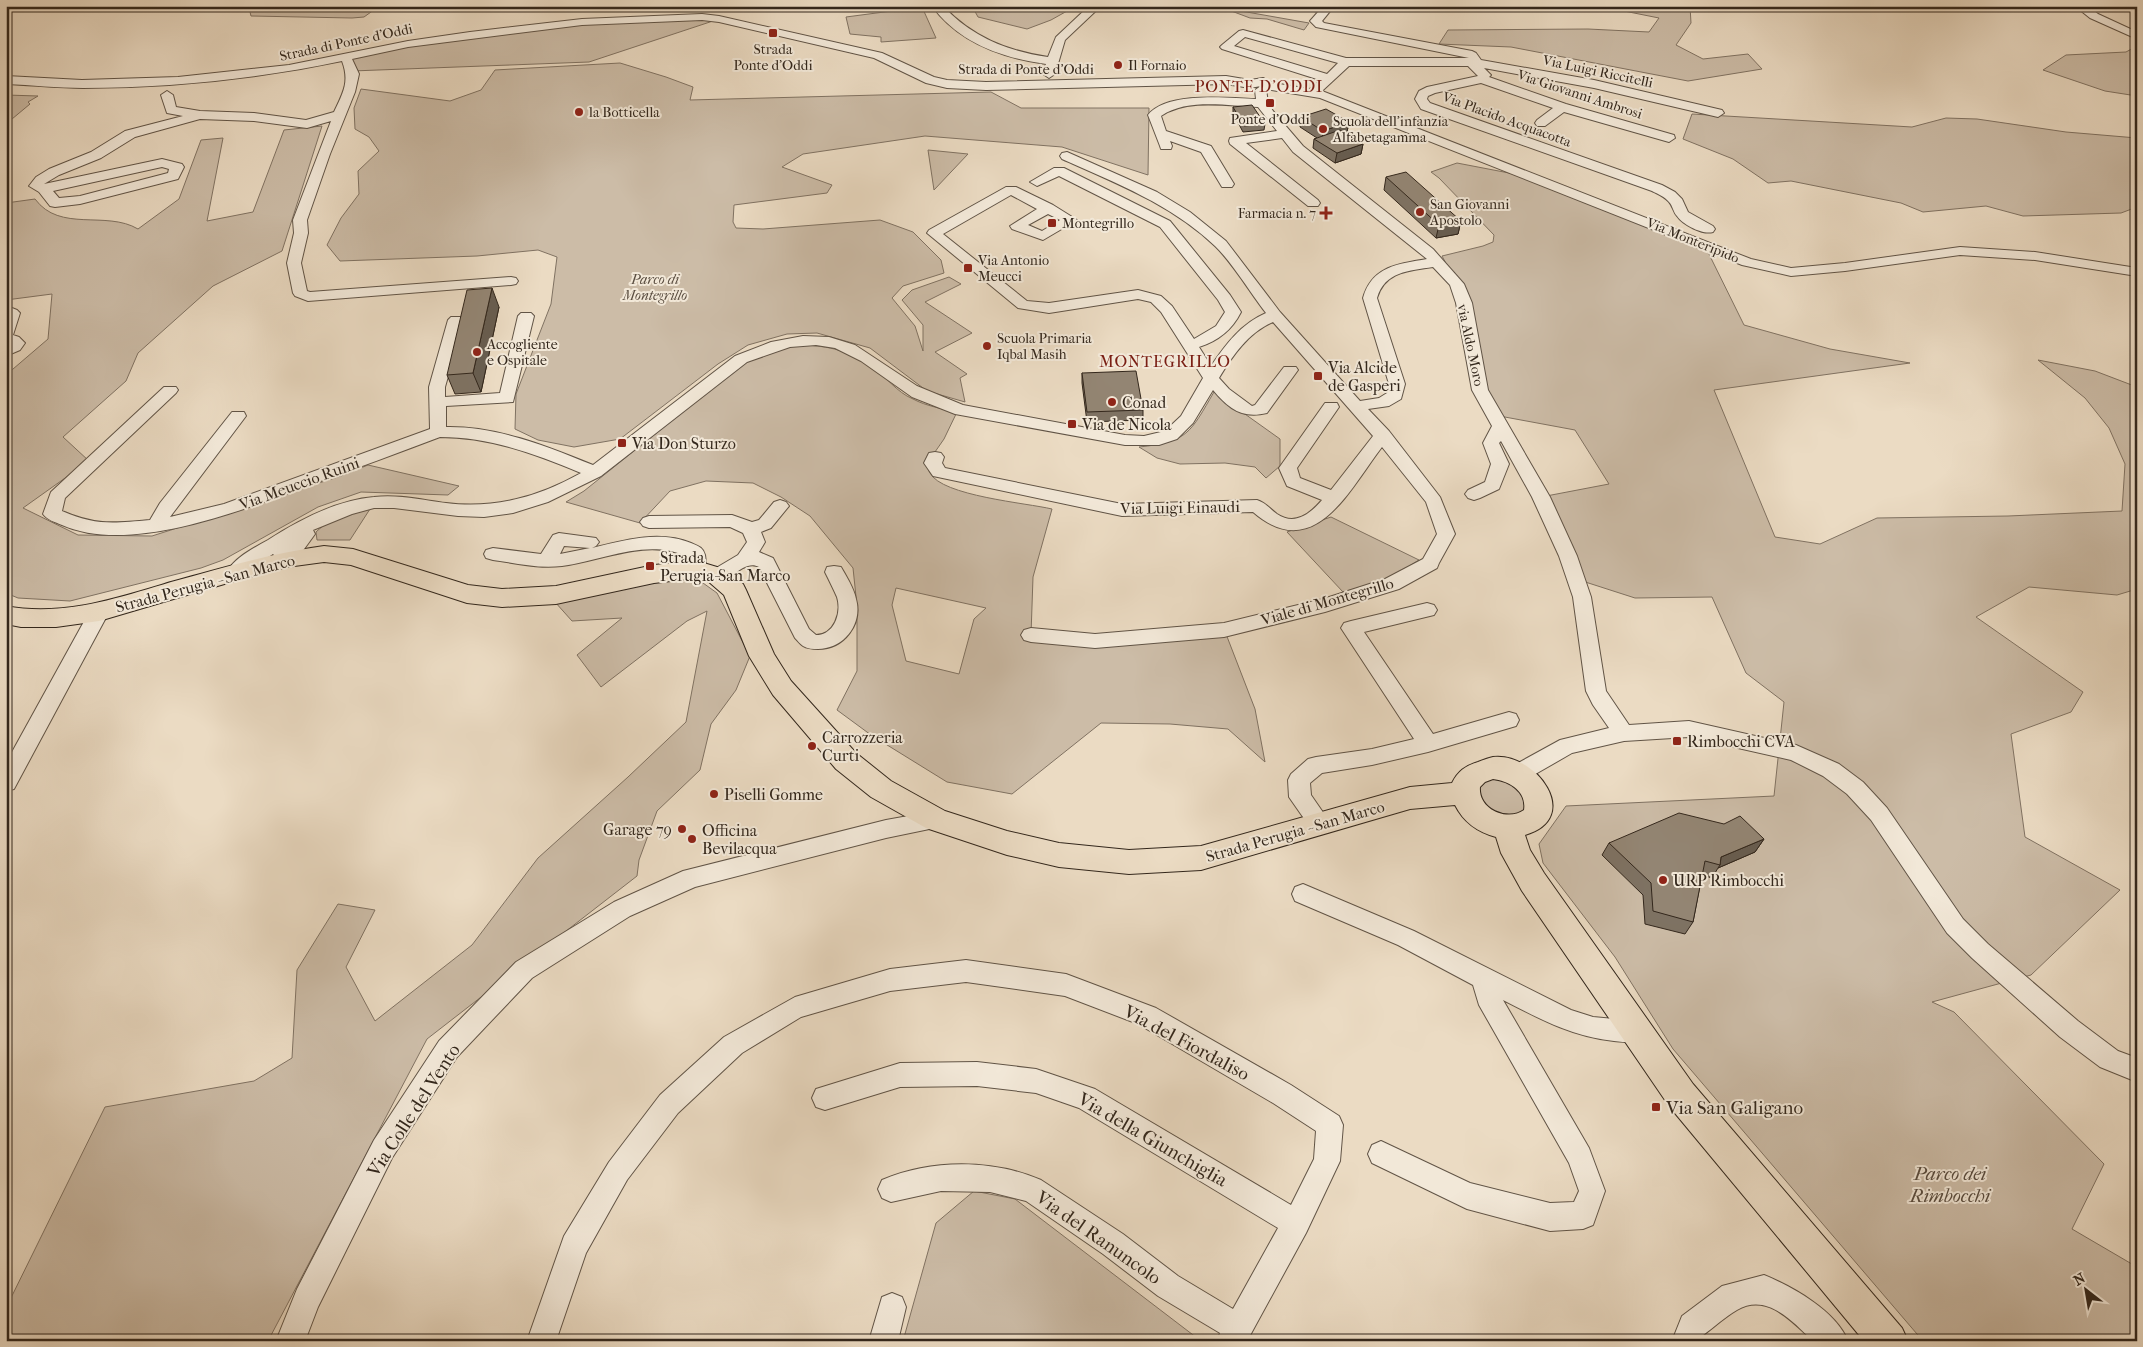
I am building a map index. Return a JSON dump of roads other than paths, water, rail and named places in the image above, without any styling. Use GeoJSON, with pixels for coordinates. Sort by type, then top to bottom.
{"type":"FeatureCollection","features":[{"type":"Feature","properties":{"kind":"main road","name":"Strada Perugia - San Marco"},"geometry":{"type":"LineString","coordinates":[[6,615],[21,618],[56,618],[99,612],[236,572],[287,559],[324,554],[353,557],[467,594],[502,598],[556,595],[654,574],[708,573],[734,590],[762,656],[782,688],[846,761],[881,789],[936,820],[1006,843],[1059,855],[1129,862],[1201,858],[1410,798],[1464,793]]}},
{"type":"Feature","properties":{"kind":"main road"},"geometry":{"type":"LineString","coordinates":[[1492,768],[1505,769],[1517,774],[1527,780],[1534,788],[1538,798],[1538,807],[1535,815],[1529,822],[1519,826],[1508,827],[1495,825],[1483,820],[1466,803],[1464,793],[1466,783],[1471,775],[1481,770],[1492,768]]}},
{"type":"Feature","properties":{"kind":"main road"},"geometry":{"type":"LineString","coordinates":[[1508,827],[1516,853],[1533,882],[1616,1000],[1636,1032],[1704,1124],[1889,1341]]}},
{"type":"Feature","properties":{"kind":"street"},"geometry":{"type":"LineString","coordinates":[[937,6],[959,29],[982,43],[1026,58],[1053,60]]}},
{"type":"Feature","properties":{"kind":"street"},"geometry":{"type":"LineString","coordinates":[[1046,84],[1060,39],[1096,6]]}},
{"type":"Feature","properties":{"kind":"street"},"geometry":{"type":"LineString","coordinates":[[1307,6],[1326,8]]}},
{"type":"Feature","properties":{"kind":"street"},"geometry":{"type":"LineString","coordinates":[[2080,6],[2094,16],[2137,36]]}},
{"type":"Feature","properties":{"kind":"street"},"geometry":{"type":"LineString","coordinates":[[1326,8],[1316,21],[1320,25],[1472,55],[1476,59],[1467,62],[1346,62],[1243,33],[1226,47],[1328,78]]}},
{"type":"Feature","properties":{"kind":"street","name":"Strada di Ponte d'Oddi"},"geometry":{"type":"LineString","coordinates":[[6,80],[82,84],[178,81],[274,72],[441,38],[618,20],[702,17],[719,19],[878,55],[930,80],[947,84],[986,86],[1226,80],[1261,91]]}},
{"type":"Feature","properties":{"kind":"street"},"geometry":{"type":"LineString","coordinates":[[346,58],[354,74],[349,92],[323,154],[300,220],[301,233],[294,263],[300,293],[308,297],[511,281]]}},
{"type":"Feature","properties":{"kind":"street"},"geometry":{"type":"LineString","coordinates":[[1346,62],[1328,78],[1318,94],[1354,96]]}},
{"type":"Feature","properties":{"kind":"street","name":"Via Placido Acquacotta"},"geometry":{"type":"LineString","coordinates":[[1467,62],[1485,75],[1482,79],[1431,90],[1423,94],[1421,99],[1426,106],[1657,188],[1670,195],[1677,202],[1682,214],[1708,229]]}},
{"type":"Feature","properties":{"kind":"street","name":"Via Luigi Riccitelli"},"geometry":{"type":"LineString","coordinates":[[1467,62],[1594,84],[1718,113]]}},
{"type":"Feature","properties":{"kind":"street","name":"Via Giovanni Ambrosi"},"geometry":{"type":"LineString","coordinates":[[1482,79],[1562,107],[1669,138]]}},
{"type":"Feature","properties":{"kind":"street"},"geometry":{"type":"LineString","coordinates":[[1166,146],[1154,115],[1164,108],[1261,91]]}},
{"type":"Feature","properties":{"kind":"street","name":"Via Monteripido"},"geometry":{"type":"LineString","coordinates":[[1261,91],[1318,94],[1739,258],[1791,272],[1845,267],[1960,251],[2035,256],[2137,272]]}},
{"type":"Feature","properties":{"kind":"street","name":"via Aldo Moro"},"geometry":{"type":"LineString","coordinates":[[1261,91],[1268,113],[1298,149],[1414,241],[1457,284],[1464,303],[1480,390],[1541,497],[1568,556],[1582,597],[1596,691],[1600,700],[1624,733]]}},
{"type":"Feature","properties":{"kind":"street"},"geometry":{"type":"LineString","coordinates":[[167,95],[171,110],[200,114],[254,116],[306,124],[340,114]]}},
{"type":"Feature","properties":{"kind":"street"},"geometry":{"type":"LineString","coordinates":[[1541,123],[1562,107]]}},
{"type":"Feature","properties":{"kind":"street"},"geometry":{"type":"LineString","coordinates":[[44,189],[162,163],[177,167],[173,176],[80,200],[55,203],[44,189],[36,186],[41,180],[54,172],[96,155],[130,134],[200,114]]}},
{"type":"Feature","properties":{"kind":"street"},"geometry":{"type":"LineString","coordinates":[[1160,133],[1206,149],[1227,184]]}},
{"type":"Feature","properties":{"kind":"street"},"geometry":{"type":"LineString","coordinates":[[1286,134],[1235,141],[1313,203]]}},
{"type":"Feature","properties":{"kind":"street"},"geometry":{"type":"LineString","coordinates":[[1067,156],[1152,195],[1185,215],[1221,244],[1275,315],[1357,406],[1383,402],[1395,396],[1397,384],[1370,298],[1372,287],[1380,277],[1394,270],[1436,262]]}},
{"type":"Feature","properties":{"kind":"street"},"geometry":{"type":"LineString","coordinates":[[1038,182],[1059,171],[1165,224],[1225,298],[1233,312],[1231,319],[1218,332],[1201,342],[1190,344]]}},
{"type":"Feature","properties":{"kind":"street"},"geometry":{"type":"LineString","coordinates":[[1048,208],[1011,190],[934,233],[1023,305],[1049,308],[1138,294],[1156,299],[1166,309],[1211,378],[1243,408],[1252,411],[1261,409],[1290,370]]}},
{"type":"Feature","properties":{"kind":"street"},"geometry":{"type":"LineString","coordinates":[[6,336],[12,313]]}},
{"type":"Feature","properties":{"kind":"street"},"geometry":{"type":"LineString","coordinates":[[236,572],[256,556],[322,519],[344,510],[380,502],[461,511],[486,511],[510,508],[547,497],[572,486],[595,472],[741,358],[758,351],[798,341],[819,341],[839,344],[852,350],[920,395],[938,404],[960,410],[1139,442],[1167,438],[1178,431],[1194,411],[1211,378],[1252,327],[1275,315]]}},
{"type":"Feature","properties":{"kind":"street"},"geometry":{"type":"LineString","coordinates":[[437,402],[507,398],[526,316]]}},
{"type":"Feature","properties":{"kind":"street"},"geometry":{"type":"LineString","coordinates":[[438,432],[437,388],[456,320]]}},
{"type":"Feature","properties":{"kind":"street"},"geometry":{"type":"LineString","coordinates":[[6,339],[17,343],[6,351]]}},
{"type":"Feature","properties":{"kind":"street","name":"Via Meuccio Ruini"},"geometry":{"type":"LineString","coordinates":[[170,390],[57,496],[52,514],[78,525],[108,530],[156,525],[230,508],[438,432],[456,430],[487,435],[595,472]]}},
{"type":"Feature","properties":{"kind":"street","name":"Viale di Montegrillo"},"geometry":{"type":"LineString","coordinates":[[1031,634],[1108,641],[1224,630],[1325,605],[1392,584],[1430,562],[1446,534],[1434,501],[1383,435],[1357,406]]}},
{"type":"Feature","properties":{"kind":"street"},"geometry":{"type":"LineString","coordinates":[[1331,407],[1288,468],[1293,482],[1334,498]]}},
{"type":"Feature","properties":{"kind":"street"},"geometry":{"type":"LineString","coordinates":[[156,525],[166,507],[238,416]]}},
{"type":"Feature","properties":{"kind":"street"},"geometry":{"type":"LineString","coordinates":[[1474,494],[1493,485],[1500,464],[1491,443],[1500,426]]}},
{"type":"Feature","properties":{"kind":"street","name":"Via Luigi Einaudi"},"geometry":{"type":"LineString","coordinates":[[935,457],[933,463],[939,472],[1122,510],[1257,506],[1268,517],[1287,526],[1303,524],[1315,519],[1334,498],[1383,435]]}},
{"type":"Feature","properties":{"kind":"street"},"geometry":{"type":"LineString","coordinates":[[750,529],[765,524],[780,506]]}},
{"type":"Feature","properties":{"kind":"street"},"geometry":{"type":"LineString","coordinates":[[649,522],[732,521],[750,529],[756,542],[745,558]]}},
{"type":"Feature","properties":{"kind":"street"},"geometry":{"type":"LineString","coordinates":[[298,534],[324,554]]}},
{"type":"Feature","properties":{"kind":"street"},"geometry":{"type":"LineString","coordinates":[[287,559],[297,543],[298,534]]}},
{"type":"Feature","properties":{"kind":"street"},"geometry":{"type":"LineString","coordinates":[[546,561],[559,539],[590,542]]}},
{"type":"Feature","properties":{"kind":"street"},"geometry":{"type":"LineString","coordinates":[[493,554],[546,561],[633,546],[654,544],[677,545],[694,552],[708,573],[745,558],[757,558],[766,563],[802,633],[811,642],[825,642],[839,635],[848,617],[847,599],[834,572]]}},
{"type":"Feature","properties":{"kind":"street"},"geometry":{"type":"LineString","coordinates":[[1427,610],[1351,628],[1428,744]]}},
{"type":"Feature","properties":{"kind":"street"},"geometry":{"type":"LineString","coordinates":[[6,783],[99,612]]}},
{"type":"Feature","properties":{"kind":"street"},"geometry":{"type":"LineString","coordinates":[[1320,824],[1300,797],[1299,780],[1316,765],[1372,757],[1428,744],[1509,720]]}},
{"type":"Feature","properties":{"kind":"street"},"geometry":{"type":"LineString","coordinates":[[1517,774],[1567,746],[1624,733],[1689,730],[1749,741],[1796,753],[1831,770],[1855,788],[1879,814],[1955,926],[1980,951],[2069,1030],[2109,1059],[2137,1070]]}},
{"type":"Feature","properties":{"kind":"street","name":"Via Colle del Vento"},"geometry":{"type":"LineString","coordinates":[[290,1341],[302,1311],[383,1149],[448,1049],[524,970],[622,909],[691,878],[886,829],[936,820]]}},
{"type":"Feature","properties":{"kind":"street"},"geometry":{"type":"LineString","coordinates":[[1303,894],[1406,938],[1566,1020],[1593,1028],[1636,1032]]}},
{"type":"Feature","properties":{"kind":"street","name":"Via del Fiordaliso"},"geometry":{"type":"LineString","coordinates":[[541,1341],[574,1246],[618,1171],[669,1104],[732,1045],[795,1008],[890,980],[966,971],[1066,985],[1147,1016],[1282,1094],[1330,1125],[1327,1161],[1296,1223]]}},
{"type":"Feature","properties":{"kind":"street"},"geometry":{"type":"LineString","coordinates":[[1381,1154],[1467,1196],[1550,1217],[1583,1215],[1592,1191],[1580,1157],[1488,997],[1484,978]]}},
{"type":"Feature","properties":{"kind":"street","name":"Via della Giunchiglia"},"geometry":{"type":"LineString","coordinates":[[825,1098],[900,1075],[977,1074],[1036,1081],[1086,1098],[1296,1223]]}},
{"type":"Feature","properties":{"kind":"street","name":"Via del Ranuncolo"},"geometry":{"type":"LineString","coordinates":[[891,1189],[941,1178],[990,1179],[1032,1189],[1113,1244],[1234,1334]]}},
{"type":"Feature","properties":{"kind":"street"},"geometry":{"type":"LineString","coordinates":[[1234,1334],[1296,1223]]}},
{"type":"Feature","properties":{"kind":"street"},"geometry":{"type":"LineString","coordinates":[[1686,1341],[1692,1326],[1732,1296],[1764,1289],[1798,1306],[1834,1341]]}},
{"type":"Feature","properties":{"kind":"street"},"geometry":{"type":"LineString","coordinates":[[882,1341],[892,1307]]}},
{"type":"Feature","properties":{"kind":"street"},"geometry":{"type":"LineString","coordinates":[[300,1341],[302,1311]]}},
{"type":"Feature","properties":{"kind":"place","name":"Strada Ponte d'Oddi"},"geometry":{"type":"Point","coordinates":[773,33]}},
{"type":"Feature","properties":{"kind":"place","name":"Il Fornaio"},"geometry":{"type":"Point","coordinates":[1118,65]}},
{"type":"Feature","properties":{"kind":"place","name":"Ponte d'Oddi"},"geometry":{"type":"Point","coordinates":[1270,103]}},
{"type":"Feature","properties":{"kind":"place","name":"la Botticella"},"geometry":{"type":"Point","coordinates":[579,112]}},
{"type":"Feature","properties":{"kind":"place","name":"Scuola dell'infanzia Alfabetagamma"},"geometry":{"type":"Point","coordinates":[1323,129]}},
{"type":"Feature","properties":{"kind":"place","name":"San Giovanni Apostolo"},"geometry":{"type":"Point","coordinates":[1420,212]}},
{"type":"Feature","properties":{"kind":"place","name":"Farmacia n. 7"},"geometry":{"type":"Point","coordinates":[1326,213]}},
{"type":"Feature","properties":{"kind":"place","name":"Montegrillo"},"geometry":{"type":"Point","coordinates":[1052,223]}},
{"type":"Feature","properties":{"kind":"place","name":"Via Antonio Meucci"},"geometry":{"type":"Point","coordinates":[968,268]}},
{"type":"Feature","properties":{"kind":"place","name":"Scuola Primaria Iqbal Masih"},"geometry":{"type":"Point","coordinates":[987,346]}},
{"type":"Feature","properties":{"kind":"place","name":"Accogliente e Ospitale"},"geometry":{"type":"Point","coordinates":[477,352]}},
{"type":"Feature","properties":{"kind":"place","name":"Via Alcide de Gasperi"},"geometry":{"type":"Point","coordinates":[1318,376]}},
{"type":"Feature","properties":{"kind":"place","name":"Conad"},"geometry":{"type":"Point","coordinates":[1112,402]}},
{"type":"Feature","properties":{"kind":"place","name":"Via de Nicola"},"geometry":{"type":"Point","coordinates":[1072,424]}},
{"type":"Feature","properties":{"kind":"place","name":"Via Don Sturzo"},"geometry":{"type":"Point","coordinates":[622,443]}},
{"type":"Feature","properties":{"kind":"place","name":"Strada Perugia-San Marco"},"geometry":{"type":"Point","coordinates":[650,566]}},
{"type":"Feature","properties":{"kind":"place","name":"Rimbocchi CVA"},"geometry":{"type":"Point","coordinates":[1677,741]}},
{"type":"Feature","properties":{"kind":"place","name":"Carrozzeria Curti"},"geometry":{"type":"Point","coordinates":[812,746]}},
{"type":"Feature","properties":{"kind":"place","name":"Piselli Gomme"},"geometry":{"type":"Point","coordinates":[714,794]}},
{"type":"Feature","properties":{"kind":"place","name":"Garage 79"},"geometry":{"type":"Point","coordinates":[682,829]}},
{"type":"Feature","properties":{"kind":"place","name":"Officina Bevilacqua"},"geometry":{"type":"Point","coordinates":[692,839]}},
{"type":"Feature","properties":{"kind":"place","name":"URP Rimbocchi"},"geometry":{"type":"Point","coordinates":[1663,880]}},
{"type":"Feature","properties":{"kind":"place","name":"Via San Galigano"},"geometry":{"type":"Point","coordinates":[1656,1107]}},
{"type":"Feature","properties":{"kind":"district","name":"PONTE D'ODDI"},"geometry":{"type":"Point","coordinates":[1259,86]}},
{"type":"Feature","properties":{"kind":"district","name":"MONTEGRILLO"},"geometry":{"type":"Point","coordinates":[1165,361]}},
{"type":"Feature","properties":{"kind":"park label","name":"Parco di Montegrillo"},"geometry":{"type":"Point","coordinates":[655,288]}},
{"type":"Feature","properties":{"kind":"park label","name":"Parco dei Rimbocchi"},"geometry":{"type":"Point","coordinates":[1950,1184]}}]}
